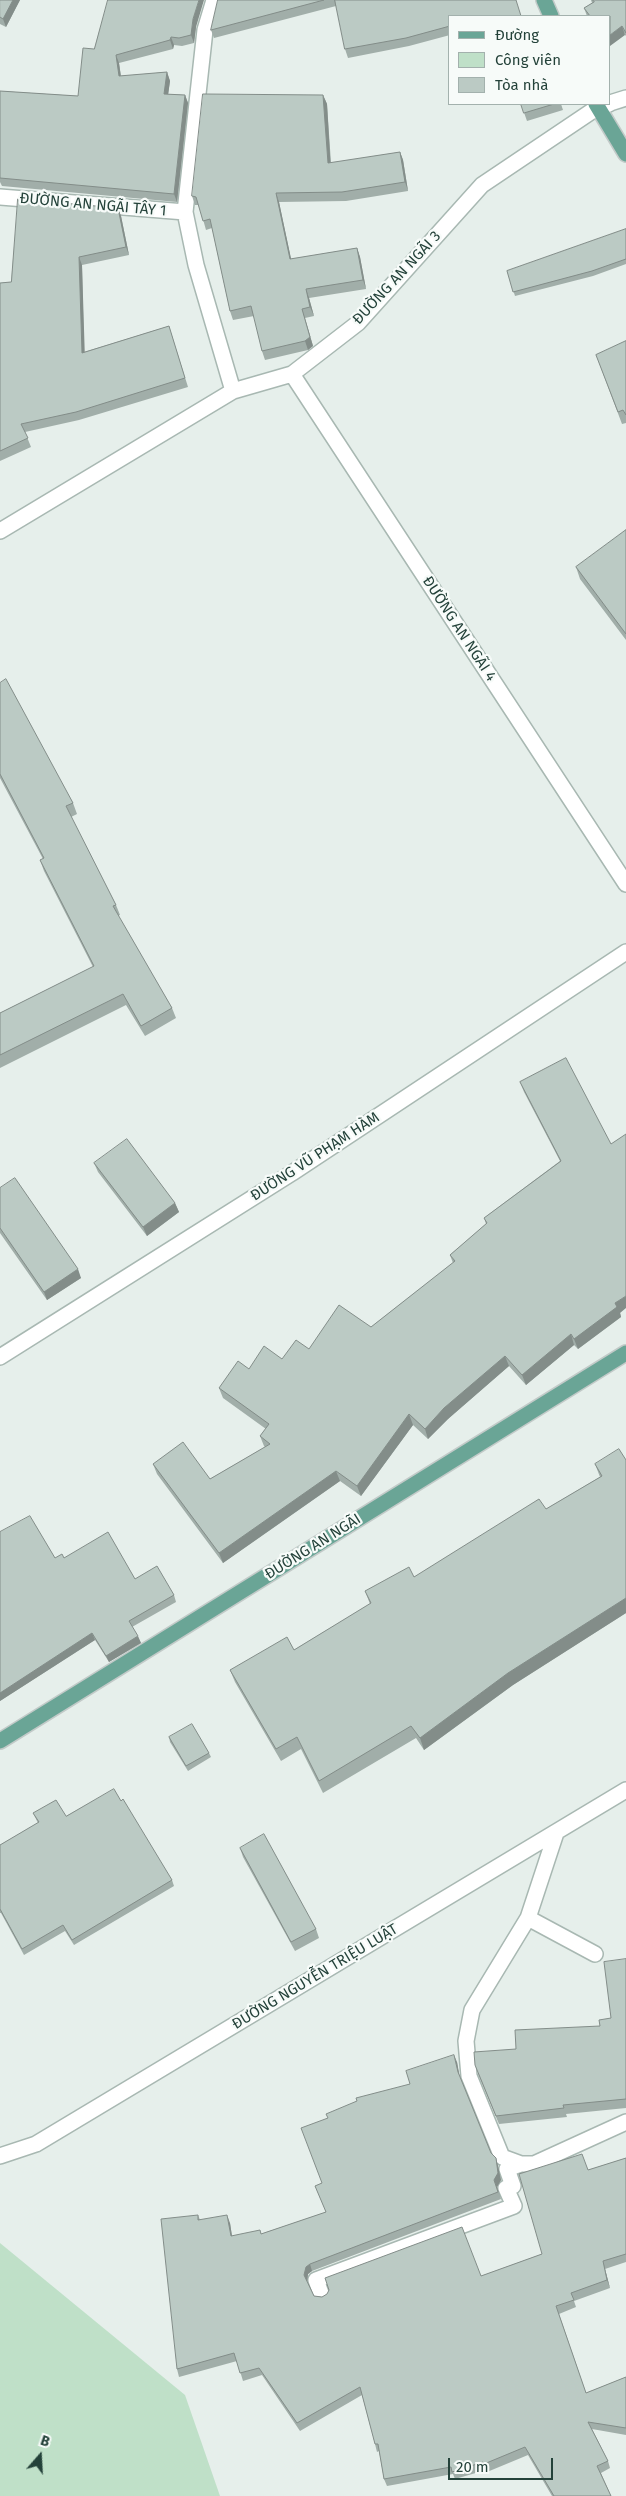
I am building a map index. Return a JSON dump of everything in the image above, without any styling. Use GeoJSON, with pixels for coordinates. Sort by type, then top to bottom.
{"type":"FeatureCollection","features":[{"type":"Feature","properties":{"kind":"main road"},"geometry":{"type":"LineString","coordinates":[[544,0],[551,15]]}},
{"type":"Feature","properties":{"kind":"main road"},"geometry":{"type":"LineString","coordinates":[[603,105],[626,154]]}},
{"type":"Feature","properties":{"kind":"main road","name":"ĐƯỜNG AN NGÃI"},"geometry":{"type":"LineString","coordinates":[[0,1741],[626,1353]]}},
{"type":"Feature","properties":{"kind":"street"},"geometry":{"type":"LineString","coordinates":[[214,0],[205,30],[186,212],[196,266],[233,391]]}},
{"type":"Feature","properties":{"kind":"street","name":"ĐƯỜNG AN NGÃI 3"},"geometry":{"type":"LineString","coordinates":[[611,103],[626,98]]}},
{"type":"Feature","properties":{"kind":"street","name":"ĐƯỜNG AN NGÃI 3"},"geometry":{"type":"LineString","coordinates":[[0,531],[233,391],[292,374],[358,323],[482,185],[603,105]]}},
{"type":"Feature","properties":{"kind":"street","name":"ĐƯỜNG AN NGÃI TÂY 1"},"geometry":{"type":"LineString","coordinates":[[0,197],[186,212]]}},
{"type":"Feature","properties":{"kind":"street","name":"ĐƯỜNG AN NGÃI 4"},"geometry":{"type":"LineString","coordinates":[[292,374],[626,884]]}},
{"type":"Feature","properties":{"kind":"street","name":"ĐƯỜNG VŨ PHẠM HÀM"},"geometry":{"type":"LineString","coordinates":[[0,1357],[292,1173],[626,952]]}},
{"type":"Feature","properties":{"kind":"street","name":"ĐƯỜNG NGUYỄN TRIỆU LUẬT"},"geometry":{"type":"LineString","coordinates":[[0,2156],[5,2156],[36,2144],[556,1834],[626,1790]]}},
{"type":"Feature","properties":{"kind":"street"},"geometry":{"type":"LineString","coordinates":[[521,2164],[502,2157],[469,2076],[466,2041],[472,2010],[528,1918],[556,1834]]}},
{"type":"Feature","properties":{"kind":"street"},"geometry":{"type":"LineString","coordinates":[[528,1918],[595,1954]]}},
{"type":"Feature","properties":{"kind":"street"},"geometry":{"type":"LineString","coordinates":[[322,2296],[316,2280],[514,2206],[506,2188],[513,2186],[507,2169],[521,2164],[534,2164],[626,2122]]}},
{"type":"Feature","properties":{"kind":"green space"},"geometry":{"type":"Polygon","coordinates":[[[0,2243],[185,2395],[220,2496],[0,2496],[0,2243]]]}},
{"type":"Feature","properties":{"kind":"building"},"geometry":{"type":"Polygon","coordinates":[[[0,0],[13,0],[3,19],[0,17],[0,0]]]}},
{"type":"Feature","properties":{"kind":"building"},"geometry":{"type":"Polygon","coordinates":[[[108,0],[199,0],[193,19],[191,35],[179,38],[171,37],[170,40],[116,55],[119,76],[167,72],[164,94],[185,95],[174,194],[0,178],[0,91],[78,96],[83,48],[94,49],[108,0]]]}},
{"type":"Feature","properties":{"kind":"building"},"geometry":{"type":"Polygon","coordinates":[[[218,0],[324,0],[211,30],[218,0]]]}},
{"type":"Feature","properties":{"kind":"building"},"geometry":{"type":"Polygon","coordinates":[[[335,0],[516,0],[521,15],[448,15],[448,27],[406,38],[345,49],[335,0]]]}},
{"type":"Feature","properties":{"kind":"building"},"geometry":{"type":"Polygon","coordinates":[[[593,0],[626,0],[626,33],[622,26],[611,34],[611,15],[589,15],[584,8],[594,2],[593,0]]]}},
{"type":"Feature","properties":{"kind":"building"},"geometry":{"type":"Polygon","coordinates":[[[203,94],[323,95],[328,163],[400,152],[405,182],[342,192],[276,193],[290,259],[357,248],[363,280],[306,289],[310,307],[302,309],[310,337],[305,341],[262,351],[251,306],[230,311],[210,219],[203,221],[196,197],[192,196],[203,94]]]}},
{"type":"Feature","properties":{"kind":"building"},"geometry":{"type":"Polygon","coordinates":[[[521,105],[551,105],[524,113],[521,105]]]}},
{"type":"Feature","properties":{"kind":"building"},"geometry":{"type":"Polygon","coordinates":[[[18,199],[118,208],[126,247],[79,257],[82,353],[169,326],[185,378],[76,412],[21,424],[28,438],[0,451],[0,283],[11,282],[18,199]]]}},
{"type":"Feature","properties":{"kind":"building"},"geometry":{"type":"Polygon","coordinates":[[[626,229],[626,259],[592,271],[513,292],[507,271],[626,229]]]}},
{"type":"Feature","properties":{"kind":"building"},"geometry":{"type":"Polygon","coordinates":[[[626,341],[626,415],[623,410],[618,412],[596,355],[626,341]]]}},
{"type":"Feature","properties":{"kind":"building"},"geometry":{"type":"Polygon","coordinates":[[[626,530],[626,634],[576,567],[626,530]]]}},
{"type":"Feature","properties":{"kind":"building"},"geometry":{"type":"Polygon","coordinates":[[[6,679],[73,803],[66,806],[116,905],[113,906],[172,1008],[141,1026],[123,994],[0,1055],[0,1013],[94,966],[40,860],[44,858],[0,774],[0,683],[6,679]]]}},
{"type":"Feature","properties":{"kind":"building"},"geometry":{"type":"Polygon","coordinates":[[[566,1058],[611,1144],[626,1134],[626,1296],[615,1303],[617,1307],[574,1339],[571,1334],[522,1375],[505,1356],[444,1408],[425,1429],[409,1414],[357,1486],[336,1471],[219,1553],[153,1464],[183,1442],[210,1479],[270,1444],[260,1436],[269,1424],[219,1388],[238,1361],[249,1369],[264,1346],[282,1359],[296,1340],[309,1349],[339,1305],[371,1327],[455,1261],[450,1255],[487,1223],[484,1218],[561,1161],[520,1082],[566,1058]]]}},
{"type":"Feature","properties":{"kind":"building"},"geometry":{"type":"Polygon","coordinates":[[[127,1139],[175,1203],[143,1227],[94,1163],[127,1139]]]}},
{"type":"Feature","properties":{"kind":"building"},"geometry":{"type":"Polygon","coordinates":[[[15,1178],[78,1269],[44,1292],[0,1228],[0,1188],[15,1178]]]}},
{"type":"Feature","properties":{"kind":"building"},"geometry":{"type":"Polygon","coordinates":[[[619,1449],[626,1460],[626,1598],[508,1673],[420,1738],[411,1726],[319,1781],[297,1737],[276,1749],[230,1670],[287,1637],[294,1650],[371,1603],[365,1591],[409,1567],[414,1577],[539,1499],[546,1509],[602,1476],[595,1464],[619,1449]]]}},
{"type":"Feature","properties":{"kind":"building"},"geometry":{"type":"Polygon","coordinates":[[[30,1516],[55,1558],[62,1554],[64,1558],[108,1532],[135,1579],[157,1566],[174,1595],[129,1621],[138,1636],[106,1656],[92,1633],[0,1693],[0,1532],[30,1516]]]}},
{"type":"Feature","properties":{"kind":"building"},"geometry":{"type":"Polygon","coordinates":[[[192,1724],[209,1753],[186,1766],[169,1737],[192,1724]]]}},
{"type":"Feature","properties":{"kind":"building"},"geometry":{"type":"Polygon","coordinates":[[[114,1789],[121,1801],[123,1799],[172,1880],[72,1940],[63,1925],[22,1949],[0,1909],[0,1845],[39,1822],[33,1813],[56,1800],[66,1816],[114,1789]]]}},
{"type":"Feature","properties":{"kind":"building"},"geometry":{"type":"Polygon","coordinates":[[[264,1834],[316,1929],[291,1942],[240,1848],[264,1834]]]}},
{"type":"Feature","properties":{"kind":"building"},"geometry":{"type":"Polygon","coordinates":[[[626,1959],[626,2099],[563,2105],[564,2108],[496,2116],[475,2065],[474,2052],[516,2049],[515,2030],[600,2026],[599,2020],[611,2018],[604,1962],[626,1959]]]}},
{"type":"Feature","properties":{"kind":"building"},"geometry":{"type":"Polygon","coordinates":[[[454,2055],[458,2072],[491,2153],[496,2158],[498,2173],[494,2180],[498,2192],[310,2264],[306,2267],[304,2275],[314,2296],[322,2297],[329,2290],[325,2278],[462,2227],[481,2276],[542,2254],[519,2174],[582,2154],[588,2170],[626,2158],[626,2254],[603,2261],[607,2280],[571,2293],[574,2300],[556,2306],[586,2393],[626,2377],[626,2428],[588,2422],[608,2461],[597,2466],[611,2496],[554,2496],[525,2447],[484,2464],[483,2462],[452,2472],[451,2467],[384,2479],[378,2444],[375,2444],[360,2387],[297,2423],[259,2368],[240,2373],[234,2353],[177,2369],[161,2219],[198,2215],[198,2220],[227,2215],[231,2236],[260,2230],[261,2234],[326,2212],[315,2186],[322,2183],[301,2128],[328,2118],[326,2114],[357,2101],[356,2098],[410,2084],[406,2071],[454,2055]]]}}]}
